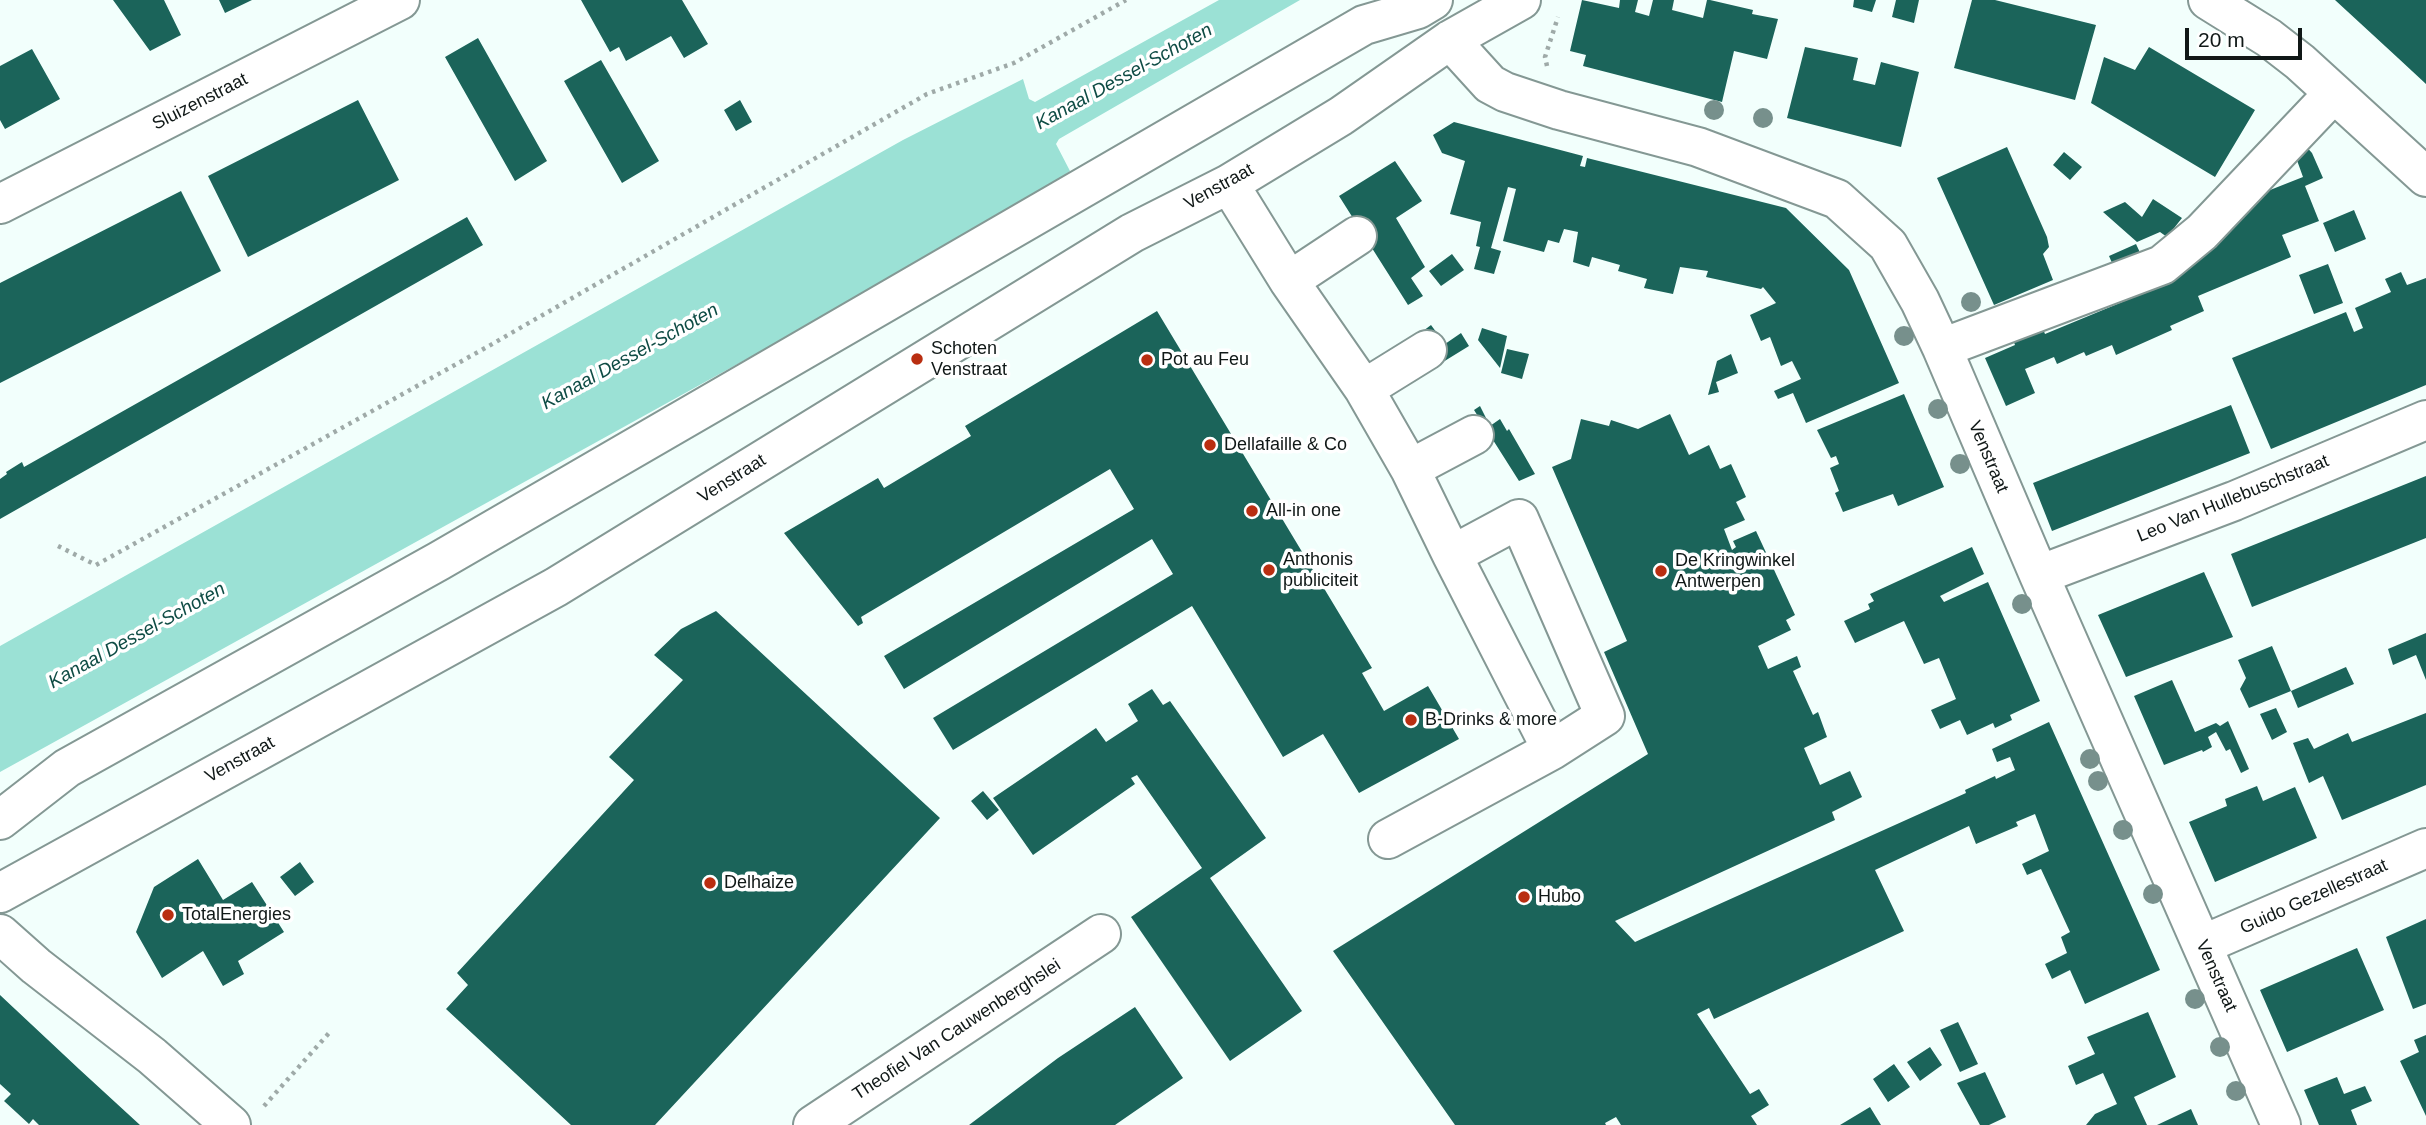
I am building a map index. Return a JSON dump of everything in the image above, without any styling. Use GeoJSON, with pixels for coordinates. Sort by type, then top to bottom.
{"type":"FeatureCollection","features":[{"type":"Feature","properties":{"kind":"street","name":"Sluizenstraat"},"geometry":{"type":"LineString","coordinates":[[0,204],[400,0]]}},
{"type":"Feature","properties":{"kind":"street"},"geometry":{"type":"LineString","coordinates":[[0,820],[67,768],[439,561],[1353,32],[1418,9],[1433,0]]}},
{"type":"Feature","properties":{"kind":"street","name":"Venstraat"},"geometry":{"type":"LineString","coordinates":[[0,893],[556,587],[1132,233],[1229,184],[1341,116],[1450,40],[1521,0]]}},
{"type":"Feature","properties":{"kind":"street"},"geometry":{"type":"LineString","coordinates":[[2208,0],[2269,38],[2426,177]]}},
{"type":"Feature","properties":{"kind":"street","name":"Venstraat"},"geometry":{"type":"LineString","coordinates":[[1450,40],[1490,84],[1505,92],[1559,110],[1698,147],[1838,199],[1888,245],[1920,301],[1942,348],[2281,1125]]}},
{"type":"Feature","properties":{"kind":"street"},"geometry":{"type":"LineString","coordinates":[[1942,348],[2162,265],[2202,232],[2334,93]]}},
{"type":"Feature","properties":{"kind":"street"},"geometry":{"type":"LineString","coordinates":[[1229,184],[1289,281],[1364,390],[1410,469],[1552,750]]}},
{"type":"Feature","properties":{"kind":"street"},"geometry":{"type":"LineString","coordinates":[[1289,281],[1357,236]]}},
{"type":"Feature","properties":{"kind":"street"},"geometry":{"type":"LineString","coordinates":[[1364,390],[1427,350]]}},
{"type":"Feature","properties":{"kind":"street","name":"Leo Van Hullebuschstraat"},"geometry":{"type":"LineString","coordinates":[[2039,575],[2234,501],[2426,420]]}},
{"type":"Feature","properties":{"kind":"street"},"geometry":{"type":"LineString","coordinates":[[1410,469],[1474,435]]}},
{"type":"Feature","properties":{"kind":"street"},"geometry":{"type":"LineString","coordinates":[[1388,839],[1552,750],[1605,716],[1519,519],[1452,555]]}},
{"type":"Feature","properties":{"kind":"street","name":"Guido Gezellestraat"},"geometry":{"type":"LineString","coordinates":[[2202,945],[2426,848]]}},
{"type":"Feature","properties":{"kind":"street"},"geometry":{"type":"LineString","coordinates":[[0,934],[36,966],[152,1056],[243,1120]]}},
{"type":"Feature","properties":{"kind":"street","name":"Theofiel Van Cauwenberghslei"},"geometry":{"type":"LineString","coordinates":[[813,1125],[1101,934]]}},
{"type":"Feature","properties":{"kind":"path"},"geometry":{"type":"LineString","coordinates":[[58,546],[96,565],[487,347],[927,94],[1014,63],[1126,0]]}},
{"type":"Feature","properties":{"kind":"path"},"geometry":{"type":"LineString","coordinates":[[1559,110],[1545,57],[1560,11]]}},
{"type":"Feature","properties":{"kind":"path"},"geometry":{"type":"LineString","coordinates":[[243,1120],[329,1033]]}},
{"type":"Feature","properties":{"kind":"water","name":"Kanaal Dessel-Schoten"},"geometry":{"type":"Polygon","coordinates":[[[1219,0],[1300,0],[1059,139],[1056,144],[1070,171],[1016,210],[0,772],[0,646],[903,140],[1023,79],[1029,99],[1035,102],[1219,0]]]}},
{"type":"Feature","properties":{"kind":"building"},"geometry":{"type":"Polygon","coordinates":[[[113,0],[164,0],[181,35],[150,51],[113,0]]]}},
{"type":"Feature","properties":{"kind":"building"},"geometry":{"type":"Polygon","coordinates":[[[219,0],[252,0],[225,13],[219,0]]]}},
{"type":"Feature","properties":{"kind":"building"},"geometry":{"type":"Polygon","coordinates":[[[581,0],[682,0],[708,44],[684,58],[671,36],[626,61],[619,47],[610,52],[581,0]]]}},
{"type":"Feature","properties":{"kind":"building"},"geometry":{"type":"Polygon","coordinates":[[[1582,0],[1619,8],[1620,0],[1638,0],[1635,12],[1649,16],[1653,0],[1674,0],[1672,10],[1703,18],[1707,0],[1710,0],[1753,10],[1752,14],[1778,19],[1767,59],[1734,51],[1722,102],[1583,66],[1586,55],[1570,51],[1582,0]]]}},
{"type":"Feature","properties":{"kind":"building"},"geometry":{"type":"Polygon","coordinates":[[[1854,0],[1876,0],[1872,12],[1853,7],[1854,0]]]}},
{"type":"Feature","properties":{"kind":"building"},"geometry":{"type":"Polygon","coordinates":[[[1896,0],[1919,0],[1914,23],[1892,17],[1896,0]]]}},
{"type":"Feature","properties":{"kind":"building"},"geometry":{"type":"Polygon","coordinates":[[[1972,0],[1995,0],[2096,25],[2075,100],[1954,68],[1972,0]]]}},
{"type":"Feature","properties":{"kind":"building"},"geometry":{"type":"Polygon","coordinates":[[[2335,0],[2426,0],[2426,84],[2398,58],[2335,0]]]}},
{"type":"Feature","properties":{"kind":"building"},"geometry":{"type":"Polygon","coordinates":[[[478,38],[547,161],[515,181],[445,57],[478,38]]]}},
{"type":"Feature","properties":{"kind":"building"},"geometry":{"type":"Polygon","coordinates":[[[1805,47],[1858,58],[1853,80],[1875,85],[1881,62],[1919,72],[1901,147],[1787,118],[1805,47]]]}},
{"type":"Feature","properties":{"kind":"building"},"geometry":{"type":"Polygon","coordinates":[[[2149,47],[2255,110],[2215,177],[2091,103],[2104,57],[2135,70],[2149,47]]]}},
{"type":"Feature","properties":{"kind":"building"},"geometry":{"type":"Polygon","coordinates":[[[32,49],[60,99],[5,129],[0,120],[0,66],[32,49]]]}},
{"type":"Feature","properties":{"kind":"building"},"geometry":{"type":"Polygon","coordinates":[[[601,60],[659,161],[622,183],[564,81],[601,60]]]}},
{"type":"Feature","properties":{"kind":"building"},"geometry":{"type":"Polygon","coordinates":[[[358,100],[399,180],[248,257],[208,176],[358,100]]]}},
{"type":"Feature","properties":{"kind":"building"},"geometry":{"type":"Polygon","coordinates":[[[740,100],[752,122],[736,131],[724,110],[740,100]]]}},
{"type":"Feature","properties":{"kind":"building"},"geometry":{"type":"Polygon","coordinates":[[[1454,122],[1583,156],[1580,166],[1585,167],[1587,158],[1786,208],[1849,270],[1899,383],[1806,423],[1793,393],[1778,399],[1774,391],[1801,379],[1792,361],[1781,366],[1770,337],[1761,341],[1750,315],[1776,303],[1763,287],[1761,289],[1706,277],[1708,271],[1680,267],[1673,294],[1644,288],[1647,279],[1618,271],[1620,265],[1592,257],[1589,267],[1573,262],[1578,232],[1564,229],[1559,243],[1548,240],[1544,252],[1503,241],[1516,189],[1508,187],[1491,248],[1501,251],[1494,274],[1474,269],[1480,247],[1476,246],[1481,222],[1450,214],[1465,161],[1442,153],[1433,135],[1454,122]]]}},
{"type":"Feature","properties":{"kind":"building"},"geometry":{"type":"Polygon","coordinates":[[[2303,143],[2312,153],[2323,178],[2305,186],[2319,221],[2282,235],[2291,257],[2198,296],[2204,311],[2170,326],[2172,330],[2116,355],[2112,345],[2086,356],[2084,352],[2057,364],[2054,357],[2025,369],[2035,393],[2006,406],[1985,358],[2015,345],[2012,337],[2041,324],[2045,334],[2127,300],[2123,291],[2265,192],[2303,177],[2294,152],[2303,143]]]}},
{"type":"Feature","properties":{"kind":"building"},"geometry":{"type":"Polygon","coordinates":[[[2007,147],[2047,237],[2049,247],[2043,254],[2053,280],[1994,305],[1937,178],[2007,147]]]}},
{"type":"Feature","properties":{"kind":"building"},"geometry":{"type":"Polygon","coordinates":[[[2064,152],[2082,167],[2070,180],[2053,165],[2064,152]]]}},
{"type":"Feature","properties":{"kind":"building"},"geometry":{"type":"Polygon","coordinates":[[[1395,161],[1422,201],[1396,218],[1425,267],[1411,278],[1423,296],[1408,305],[1339,196],[1395,161]]]}},
{"type":"Feature","properties":{"kind":"building"},"geometry":{"type":"Polygon","coordinates":[[[181,191],[221,271],[0,383],[0,283],[181,191]]]}},
{"type":"Feature","properties":{"kind":"building"},"geometry":{"type":"Polygon","coordinates":[[[2153,199],[2182,218],[2167,237],[2160,232],[2137,242],[2103,212],[2125,202],[2142,217],[2153,199]]]}},
{"type":"Feature","properties":{"kind":"building"},"geometry":{"type":"Polygon","coordinates":[[[2354,210],[2366,239],[2335,252],[2323,223],[2354,210]]]}},
{"type":"Feature","properties":{"kind":"building"},"geometry":{"type":"Polygon","coordinates":[[[467,217],[483,245],[0,519],[0,479],[6,472],[22,462],[24,467],[467,217]]]}},
{"type":"Feature","properties":{"kind":"building"},"geometry":{"type":"Polygon","coordinates":[[[2136,244],[2143,259],[2116,272],[2109,256],[2136,244]]]}},
{"type":"Feature","properties":{"kind":"building"},"geometry":{"type":"Polygon","coordinates":[[[1452,254],[1464,270],[1441,286],[1429,271],[1452,254]]]}},
{"type":"Feature","properties":{"kind":"building"},"geometry":{"type":"Polygon","coordinates":[[[2328,264],[2343,303],[2314,314],[2299,275],[2328,264]]]}},
{"type":"Feature","properties":{"kind":"building"},"geometry":{"type":"Polygon","coordinates":[[[2401,272],[2407,285],[2426,278],[2426,385],[2271,449],[2232,358],[2346,312],[2354,332],[2363,328],[2355,308],[2391,292],[2385,279],[2401,272]]]}},
{"type":"Feature","properties":{"kind":"building"},"geometry":{"type":"Polygon","coordinates":[[[1157,311],[1372,668],[1362,673],[1384,711],[1428,686],[1459,739],[1359,793],[1323,734],[1283,757],[1192,606],[953,750],[933,718],[1173,574],[1152,539],[904,689],[884,656],[1134,509],[1110,469],[861,617],[863,623],[858,626],[784,533],[878,478],[884,488],[971,436],[965,426],[1157,311]]]}},
{"type":"Feature","properties":{"kind":"building"},"geometry":{"type":"Polygon","coordinates":[[[1431,325],[1445,344],[1461,333],[1469,346],[1443,362],[1423,331],[1431,325]]]}},
{"type":"Feature","properties":{"kind":"building"},"geometry":{"type":"Polygon","coordinates":[[[1482,328],[1507,336],[1500,368],[1478,340],[1482,328]]]}},
{"type":"Feature","properties":{"kind":"building"},"geometry":{"type":"Polygon","coordinates":[[[1507,349],[1529,354],[1522,379],[1501,373],[1507,349]]]}},
{"type":"Feature","properties":{"kind":"building"},"geometry":{"type":"Polygon","coordinates":[[[1731,354],[1738,373],[1716,382],[1719,392],[1708,395],[1717,361],[1731,354]]]}},
{"type":"Feature","properties":{"kind":"building"},"geometry":{"type":"Polygon","coordinates":[[[1904,394],[1944,487],[1898,506],[1893,494],[1843,512],[1835,493],[1839,491],[1830,468],[1839,464],[1836,456],[1831,458],[1817,430],[1904,394]]]}},
{"type":"Feature","properties":{"kind":"building"},"geometry":{"type":"Polygon","coordinates":[[[2231,405],[2250,453],[2052,531],[2033,483],[2231,405]]]}},
{"type":"Feature","properties":{"kind":"building"},"geometry":{"type":"Polygon","coordinates":[[[1480,406],[1490,426],[1500,419],[1507,431],[1509,429],[1535,474],[1519,481],[1474,410],[1480,406]]]}},
{"type":"Feature","properties":{"kind":"building"},"geometry":{"type":"Polygon","coordinates":[[[1670,414],[1689,455],[1709,445],[1720,469],[1731,464],[1746,497],[1736,502],[1745,520],[1724,529],[1732,550],[1736,547],[1733,541],[1756,531],[1795,615],[1786,620],[1791,630],[1758,646],[1768,669],[1797,656],[1801,667],[1793,671],[1813,715],[1818,712],[1827,737],[1804,748],[1820,785],[1850,771],[1862,797],[1832,812],[1835,820],[1615,921],[1635,942],[1966,793],[1965,790],[2015,770],[2010,757],[1997,762],[1992,749],[2049,722],[2160,970],[2085,1004],[2070,970],[2052,979],[2045,964],[2067,953],[2061,937],[2070,932],[2041,869],[2027,875],[2022,864],[2049,851],[2035,814],[2016,822],[2018,826],[1976,844],[1969,826],[1875,870],[1904,931],[1714,1019],[1709,1008],[1697,1014],[1750,1094],[1759,1089],[1769,1105],[1751,1116],[1757,1125],[1621,1125],[1616,1117],[1605,1123],[1606,1125],[1455,1125],[1333,951],[1648,754],[1604,652],[1627,641],[1552,467],[1571,459],[1581,419],[1609,426],[1611,420],[1638,429],[1670,414]]]}},
{"type":"Feature","properties":{"kind":"building"},"geometry":{"type":"Polygon","coordinates":[[[2426,476],[2426,538],[2252,607],[2231,554],[2426,476]]]}},
{"type":"Feature","properties":{"kind":"building"},"geometry":{"type":"Polygon","coordinates":[[[1972,547],[1984,574],[1940,596],[1944,602],[1988,582],[2040,701],[2010,715],[2012,720],[1995,728],[1993,723],[1967,735],[1960,720],[1940,729],[1931,710],[1956,699],[1939,658],[1924,664],[1904,621],[1855,643],[1844,621],[1870,609],[1868,604],[1874,601],[1870,594],[1972,547]]]}},
{"type":"Feature","properties":{"kind":"building"},"geometry":{"type":"Polygon","coordinates":[[[2204,572],[2233,637],[2126,677],[2098,615],[2204,572]]]}},
{"type":"Feature","properties":{"kind":"building","name":"Delhaize"},"geometry":{"type":"Polygon","coordinates":[[[716,611],[940,818],[655,1125],[571,1125],[446,1009],[468,985],[457,973],[634,780],[609,757],[683,680],[654,655],[681,629],[716,611]]]}},
{"type":"Feature","properties":{"kind":"building"},"geometry":{"type":"Polygon","coordinates":[[[2426,633],[2426,680],[2416,655],[2393,665],[2388,649],[2426,633]]]}},
{"type":"Feature","properties":{"kind":"building"},"geometry":{"type":"Polygon","coordinates":[[[2272,646],[2291,691],[2249,708],[2240,689],[2246,678],[2238,660],[2272,646]]]}},
{"type":"Feature","properties":{"kind":"building"},"geometry":{"type":"Polygon","coordinates":[[[2346,667],[2354,684],[2298,708],[2291,691],[2346,667]]]}},
{"type":"Feature","properties":{"kind":"building"},"geometry":{"type":"Polygon","coordinates":[[[2172,680],[2195,732],[2216,723],[2220,726],[2228,721],[2249,769],[2241,773],[2230,749],[2226,751],[2216,732],[2208,737],[2212,747],[2164,765],[2134,696],[2172,680]]]}},
{"type":"Feature","properties":{"kind":"building"},"geometry":{"type":"Polygon","coordinates":[[[1152,689],[1163,705],[1170,701],[1266,838],[1210,878],[1302,1011],[1230,1061],[1131,917],[1202,868],[1137,775],[1131,778],[1135,784],[1033,855],[993,798],[1096,728],[1106,742],[1138,721],[1128,704],[1152,689]]]}},
{"type":"Feature","properties":{"kind":"building"},"geometry":{"type":"Polygon","coordinates":[[[2276,708],[2287,732],[2272,740],[2260,714],[2276,708]]]}},
{"type":"Feature","properties":{"kind":"building"},"geometry":{"type":"Polygon","coordinates":[[[2426,713],[2426,785],[2342,820],[2323,776],[2309,783],[2293,743],[2308,738],[2314,749],[2348,733],[2352,742],[2426,713]]]}},
{"type":"Feature","properties":{"kind":"building"},"geometry":{"type":"Polygon","coordinates":[[[2257,786],[2263,801],[2295,787],[2317,838],[2215,882],[2189,822],[2227,806],[2225,799],[2257,786]]]}},
{"type":"Feature","properties":{"kind":"building"},"geometry":{"type":"Polygon","coordinates":[[[983,791],[999,810],[987,820],[971,801],[983,791]]]}},
{"type":"Feature","properties":{"kind":"building"},"geometry":{"type":"Polygon","coordinates":[[[198,859],[223,900],[252,882],[284,932],[238,961],[244,974],[223,986],[203,951],[162,978],[136,932],[154,887],[198,859]]]}},
{"type":"Feature","properties":{"kind":"building"},"geometry":{"type":"Polygon","coordinates":[[[300,862],[314,882],[295,896],[280,877],[300,862]]]}},
{"type":"Feature","properties":{"kind":"building"},"geometry":{"type":"Polygon","coordinates":[[[2426,919],[2426,1004],[2413,1009],[2386,937],[2426,919]]]}},
{"type":"Feature","properties":{"kind":"building"},"geometry":{"type":"Polygon","coordinates":[[[2357,948],[2384,1010],[2287,1052],[2260,990],[2357,948]]]}},
{"type":"Feature","properties":{"kind":"building"},"geometry":{"type":"Polygon","coordinates":[[[0,995],[140,1125],[39,1125],[33,1119],[29,1124],[4,1101],[11,1094],[0,1084],[0,995]]]}},
{"type":"Feature","properties":{"kind":"building"},"geometry":{"type":"Polygon","coordinates":[[[1135,1007],[1183,1078],[1115,1125],[969,1125],[1058,1058],[1135,1007]]]}},
{"type":"Feature","properties":{"kind":"building"},"geometry":{"type":"Polygon","coordinates":[[[2148,1012],[2176,1077],[2134,1097],[2147,1125],[2086,1125],[2095,1114],[2117,1104],[2103,1073],[2076,1085],[2068,1066],[2095,1054],[2087,1037],[2148,1012]]]}},
{"type":"Feature","properties":{"kind":"building"},"geometry":{"type":"Polygon","coordinates":[[[1958,1022],[1978,1064],[1960,1072],[1940,1030],[1958,1022]]]}},
{"type":"Feature","properties":{"kind":"building"},"geometry":{"type":"Polygon","coordinates":[[[2426,1035],[2426,1116],[2400,1061],[2419,1052],[2414,1040],[2426,1035]]]}},
{"type":"Feature","properties":{"kind":"building"},"geometry":{"type":"Polygon","coordinates":[[[1930,1047],[1942,1065],[1920,1081],[1907,1062],[1930,1047]]]}},
{"type":"Feature","properties":{"kind":"building"},"geometry":{"type":"Polygon","coordinates":[[[1894,1064],[1910,1087],[1888,1102],[1873,1079],[1894,1064]]]}},
{"type":"Feature","properties":{"kind":"building"},"geometry":{"type":"Polygon","coordinates":[[[1985,1072],[2006,1117],[1989,1125],[1980,1125],[1957,1083],[1985,1072]]]}},
{"type":"Feature","properties":{"kind":"building"},"geometry":{"type":"Polygon","coordinates":[[[2337,1077],[2344,1094],[2365,1086],[2372,1101],[2351,1110],[2357,1125],[2319,1125],[2304,1090],[2337,1077]]]}},
{"type":"Feature","properties":{"kind":"building"},"geometry":{"type":"Polygon","coordinates":[[[1870,1107],[1881,1125],[1840,1125],[1870,1107]]]}},
{"type":"Feature","properties":{"kind":"building"},"geometry":{"type":"Polygon","coordinates":[[[2191,1109],[2198,1125],[2157,1125],[2191,1109]]]}},
{"type":"Feature","properties":{"kind":"place","name":"Schoten Venstraat"},"geometry":{"type":"Point","coordinates":[917,359]}},
{"type":"Feature","properties":{"kind":"place","name":"Pot au Feu"},"geometry":{"type":"Point","coordinates":[1147,360]}},
{"type":"Feature","properties":{"kind":"place","name":"Dellafaille & Co"},"geometry":{"type":"Point","coordinates":[1210,445]}},
{"type":"Feature","properties":{"kind":"place","name":"All-in one"},"geometry":{"type":"Point","coordinates":[1252,511]}},
{"type":"Feature","properties":{"kind":"place","name":"Anthonis publiciteit"},"geometry":{"type":"Point","coordinates":[1269,570]}},
{"type":"Feature","properties":{"kind":"place","name":"De Kringwinkel Antwerpen"},"geometry":{"type":"Point","coordinates":[1661,571]}},
{"type":"Feature","properties":{"kind":"place","name":"B-Drinks & more"},"geometry":{"type":"Point","coordinates":[1411,720]}},
{"type":"Feature","properties":{"kind":"place","name":"Delhaize"},"geometry":{"type":"Point","coordinates":[710,883]}},
{"type":"Feature","properties":{"kind":"place","name":"Hubo"},"geometry":{"type":"Point","coordinates":[1524,897]}},
{"type":"Feature","properties":{"kind":"place","name":"TotalEnergies"},"geometry":{"type":"Point","coordinates":[168,915]}}]}
